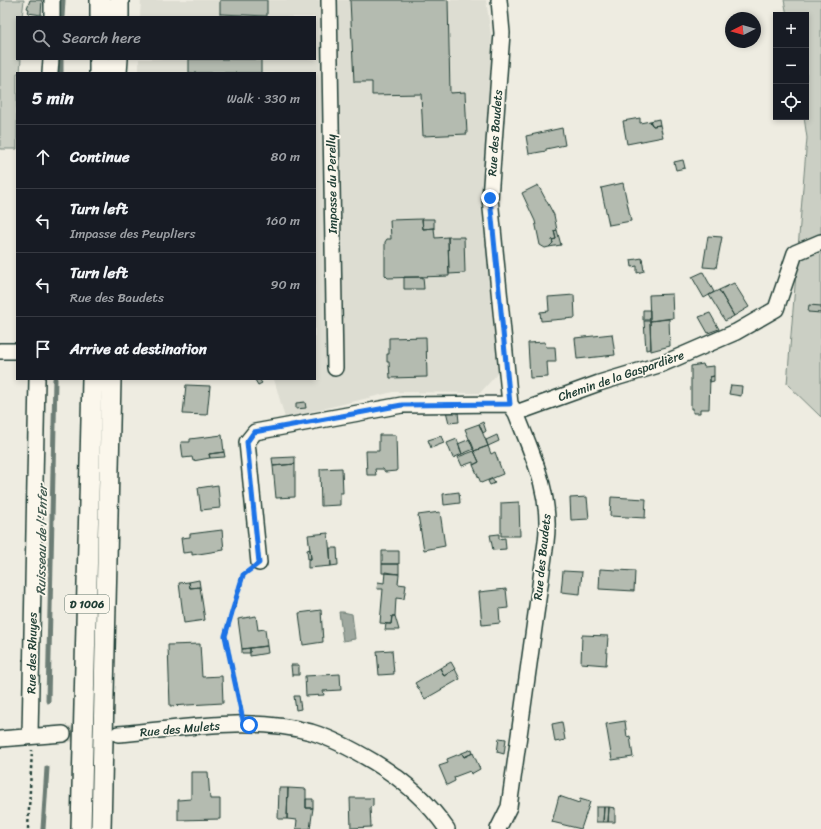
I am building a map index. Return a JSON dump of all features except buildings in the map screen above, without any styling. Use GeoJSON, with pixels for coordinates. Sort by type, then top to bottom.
{"type":"FeatureCollection","features":[{"type":"Feature","properties":{"kind":"main road"},"geometry":{"type":"LineString","coordinates":[[100,0],[100,16]]}},
{"type":"Feature","properties":{"kind":"main road"},"geometry":{"type":"LineString","coordinates":[[118,16],[119,0]]}},
{"type":"Feature","properties":{"kind":"main road"},"geometry":{"type":"LineString","coordinates":[[99,60],[99,72]]}},
{"type":"Feature","properties":{"kind":"main road"},"geometry":{"type":"LineString","coordinates":[[117,72],[118,60]]}},
{"type":"Feature","properties":{"kind":"main road","name":"D 1006"},"geometry":{"type":"LineString","coordinates":[[81,829],[92,380]]}},
{"type":"Feature","properties":{"kind":"main road","name":"D 1006"},"geometry":{"type":"LineString","coordinates":[[101,829],[111,380]]}},
{"type":"Feature","properties":{"kind":"main road"},"geometry":{"type":"LineString","coordinates":[[72,829],[82,798]]}},
{"type":"Feature","properties":{"kind":"street"},"geometry":{"type":"LineString","coordinates":[[52,0],[52,16]]}},
{"type":"Feature","properties":{"kind":"street","name":"Impasse du Perelly"},"geometry":{"type":"LineString","coordinates":[[329,0],[335,368]]}},
{"type":"Feature","properties":{"kind":"street","name":"Rue des Baudets"},"geometry":{"type":"LineString","coordinates":[[498,829],[510,807],[547,533],[548,509],[542,479],[513,408],[490,198],[502,33],[499,0]]}},
{"type":"Feature","properties":{"kind":"street"},"geometry":{"type":"LineString","coordinates":[[50,72],[51,60]]}},
{"type":"Feature","properties":{"kind":"street","name":"Chemin de la Gaspardière"},"geometry":{"type":"LineString","coordinates":[[259,563],[247,442],[254,432],[402,405],[513,408],[662,364],[736,332],[776,309],[795,253],[821,242]]}},
{"type":"Feature","properties":{"kind":"street"},"geometry":{"type":"LineString","coordinates":[[0,351],[16,351]]}},
{"type":"Feature","properties":{"kind":"street","name":"Rue des Rhuyes"},"geometry":{"type":"LineString","coordinates":[[30,736],[37,380]]}},
{"type":"Feature","properties":{"kind":"street","name":"Rue des Mulets"},"geometry":{"type":"LineString","coordinates":[[118,734],[222,725],[268,725],[309,732],[331,739],[352,749],[398,776],[433,809],[447,829]]}},
{"type":"Feature","properties":{"kind":"street"},"geometry":{"type":"LineString","coordinates":[[0,739],[63,734]]}},
{"type":"Feature","properties":{"kind":"path"},"geometry":{"type":"LineString","coordinates":[[244,725],[225,636],[243,575],[259,563]]}},
{"type":"Feature","properties":{"kind":"path"},"geometry":{"type":"LineString","coordinates":[[28,829],[33,757],[30,736]]}},
{"type":"Feature","properties":{"kind":"shaded area"},"geometry":{"type":"Polygon","coordinates":[[[0,0],[24,0],[22,16],[16,16],[16,60],[21,60],[20,72],[16,72],[16,149],[0,149],[0,0]]]}},
{"type":"Feature","properties":{"kind":"shaded area"},"geometry":{"type":"Polygon","coordinates":[[[141,0],[486,0],[492,42],[483,205],[498,373],[480,393],[393,392],[285,418],[274,380],[316,380],[316,72],[139,72],[139,60],[316,60],[316,16],[140,16],[141,0]]]}},
{"type":"Feature","properties":{"kind":"shaded area"},"geometry":{"type":"Polygon","coordinates":[[[784,0],[821,0],[821,417],[787,384],[807,138],[804,120],[809,120],[809,12],[786,12],[784,0]]]}},
{"type":"Feature","properties":{"kind":"shaded area"},"geometry":{"type":"Polygon","coordinates":[[[339,612],[352,614],[355,639],[343,641],[339,612]]]}},
{"type":"Feature","properties":{"kind":"waterway","name":"Ruisseau de l'Enfer"},"geometry":{"type":"LineString","coordinates":[[62,16],[63,0]]}},
{"type":"Feature","properties":{"kind":"waterway","name":"Ruisseau de l'Enfer"},"geometry":{"type":"LineString","coordinates":[[61,60],[61,72]]}},
{"type":"Feature","properties":{"kind":"waterway","name":"Ruisseau de l'Enfer"},"geometry":{"type":"LineString","coordinates":[[48,701],[55,380]]}},
{"type":"Feature","properties":{"kind":"waterway","name":"Ruisseau de l'Enfer"},"geometry":{"type":"LineString","coordinates":[[43,829],[47,768]]}},
{"type":"Feature","properties":{"kind":"tunnel"},"geometry":{"type":"LineString","coordinates":[[63,734],[115,734]]}},
{"type":"Feature","properties":{"kind":"route"},"geometry":{"type":"LineString","coordinates":[[249,725],[244,725],[225,636],[243,575],[259,563],[247,442],[254,432],[402,405],[510,404],[490,198]]}}]}
